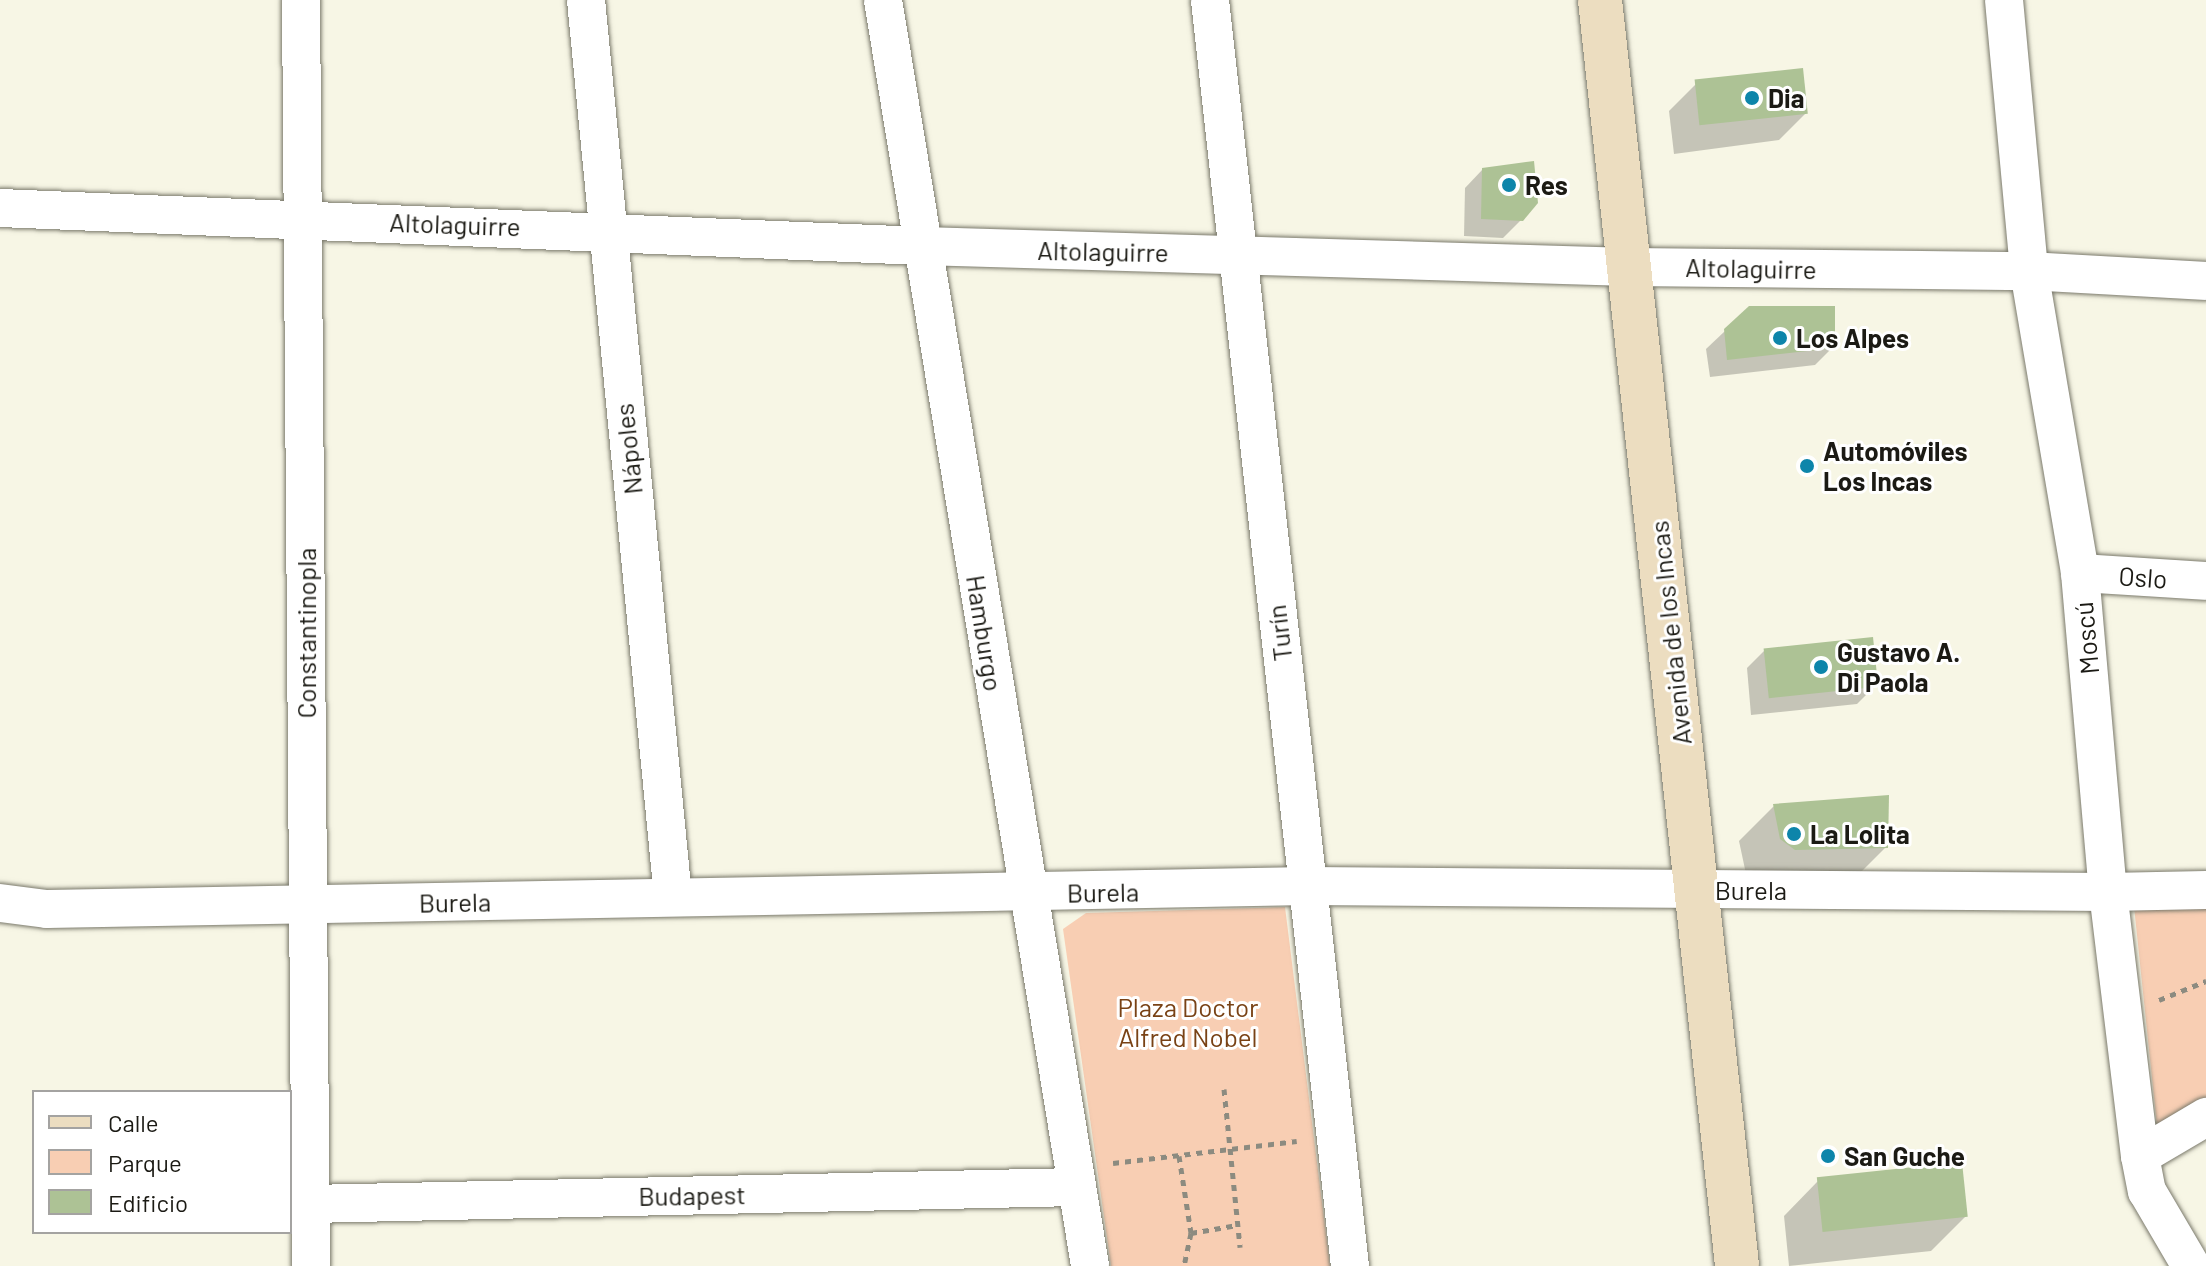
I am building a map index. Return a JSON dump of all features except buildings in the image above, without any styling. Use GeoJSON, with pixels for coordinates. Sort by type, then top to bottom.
{"type":"FeatureCollection","features":[{"type":"Feature","properties":{"kind":"main road","name":"Avenida de los Incas"},"geometry":{"type":"LineString","coordinates":[[1600,0],[1699,890],[1737,1266]]}},
{"type":"Feature","properties":{"kind":"street","name":"Constantinopla"},"geometry":{"type":"LineString","coordinates":[[301,0],[311,1266]]}},
{"type":"Feature","properties":{"kind":"street","name":"Nápoles"},"geometry":{"type":"LineString","coordinates":[[586,0],[673,897]]}},
{"type":"Feature","properties":{"kind":"street","name":"Hamburgo"},"geometry":{"type":"LineString","coordinates":[[883,0],[1090,1266]]}},
{"type":"Feature","properties":{"kind":"street","name":"Turín"},"geometry":{"type":"LineString","coordinates":[[1210,0],[1350,1266]]}},
{"type":"Feature","properties":{"kind":"street","name":"Moscú"},"geometry":{"type":"LineString","coordinates":[[2004,0],[2029,271],[2080,573],[2108,892],[2140,1156],[2147,1191],[2191,1266]]}},
{"type":"Feature","properties":{"kind":"street","name":"Altolaguirre"},"geometry":{"type":"LineString","coordinates":[[0,208],[606,230],[922,246],[1630,267],[2029,271],[2206,281]]}},
{"type":"Feature","properties":{"kind":"street","name":"Oslo"},"geometry":{"type":"LineString","coordinates":[[2080,573],[2206,581]]}},
{"type":"Feature","properties":{"kind":"street","name":"Burela"},"geometry":{"type":"LineString","coordinates":[[0,903],[47,909],[673,897],[1027,894],[1308,886],[2108,892],[2206,890]]}},
{"type":"Feature","properties":{"kind":"street"},"geometry":{"type":"LineString","coordinates":[[2140,1156],[2206,1117]]}},
{"type":"Feature","properties":{"kind":"street","name":"Budapest"},"geometry":{"type":"LineString","coordinates":[[310,1204],[1074,1177]]}},
{"type":"Feature","properties":{"kind":"path"},"geometry":{"type":"LineString","coordinates":[[2121,1015],[2206,981]]}},
{"type":"Feature","properties":{"kind":"path"},"geometry":{"type":"LineString","coordinates":[[1224,1089],[1240,1247]]}},
{"type":"Feature","properties":{"kind":"path"},"geometry":{"type":"LineString","coordinates":[[1074,1177],[1179,1156],[1230,1152],[1334,1136]]}},
{"type":"Feature","properties":{"kind":"path"},"geometry":{"type":"LineString","coordinates":[[1179,1156],[1191,1233],[1184,1266]]}},
{"type":"Feature","properties":{"kind":"path"},"geometry":{"type":"LineString","coordinates":[[1191,1233],[1237,1225]]}},
{"type":"Feature","properties":{"kind":"green space"},"geometry":{"type":"Polygon","coordinates":[[[2206,904],[2206,1108],[2158,1136],[2134,906],[2206,904]]]}},
{"type":"Feature","properties":{"kind":"green space","name":"Plaza Doctor Alfred Nobel"},"geometry":{"type":"Polygon","coordinates":[[[1285,907],[1330,1266],[1111,1266],[1063,929],[1086,913],[1285,907]]]}},
{"type":"Feature","properties":{"kind":"place","name":"Dia"},"geometry":{"type":"Point","coordinates":[1752,98]}},
{"type":"Feature","properties":{"kind":"place","name":"Res"},"geometry":{"type":"Point","coordinates":[1509,185]}},
{"type":"Feature","properties":{"kind":"place","name":"Los Alpes"},"geometry":{"type":"Point","coordinates":[1780,338]}},
{"type":"Feature","properties":{"kind":"place","name":"Automóviles Los Incas"},"geometry":{"type":"Point","coordinates":[1807,466]}},
{"type":"Feature","properties":{"kind":"place","name":"Gustavo A. Di Paola"},"geometry":{"type":"Point","coordinates":[1821,667]}},
{"type":"Feature","properties":{"kind":"place","name":"La Lolita"},"geometry":{"type":"Point","coordinates":[1794,834]}},
{"type":"Feature","properties":{"kind":"place","name":"San Guche"},"geometry":{"type":"Point","coordinates":[1828,1156]}}]}
